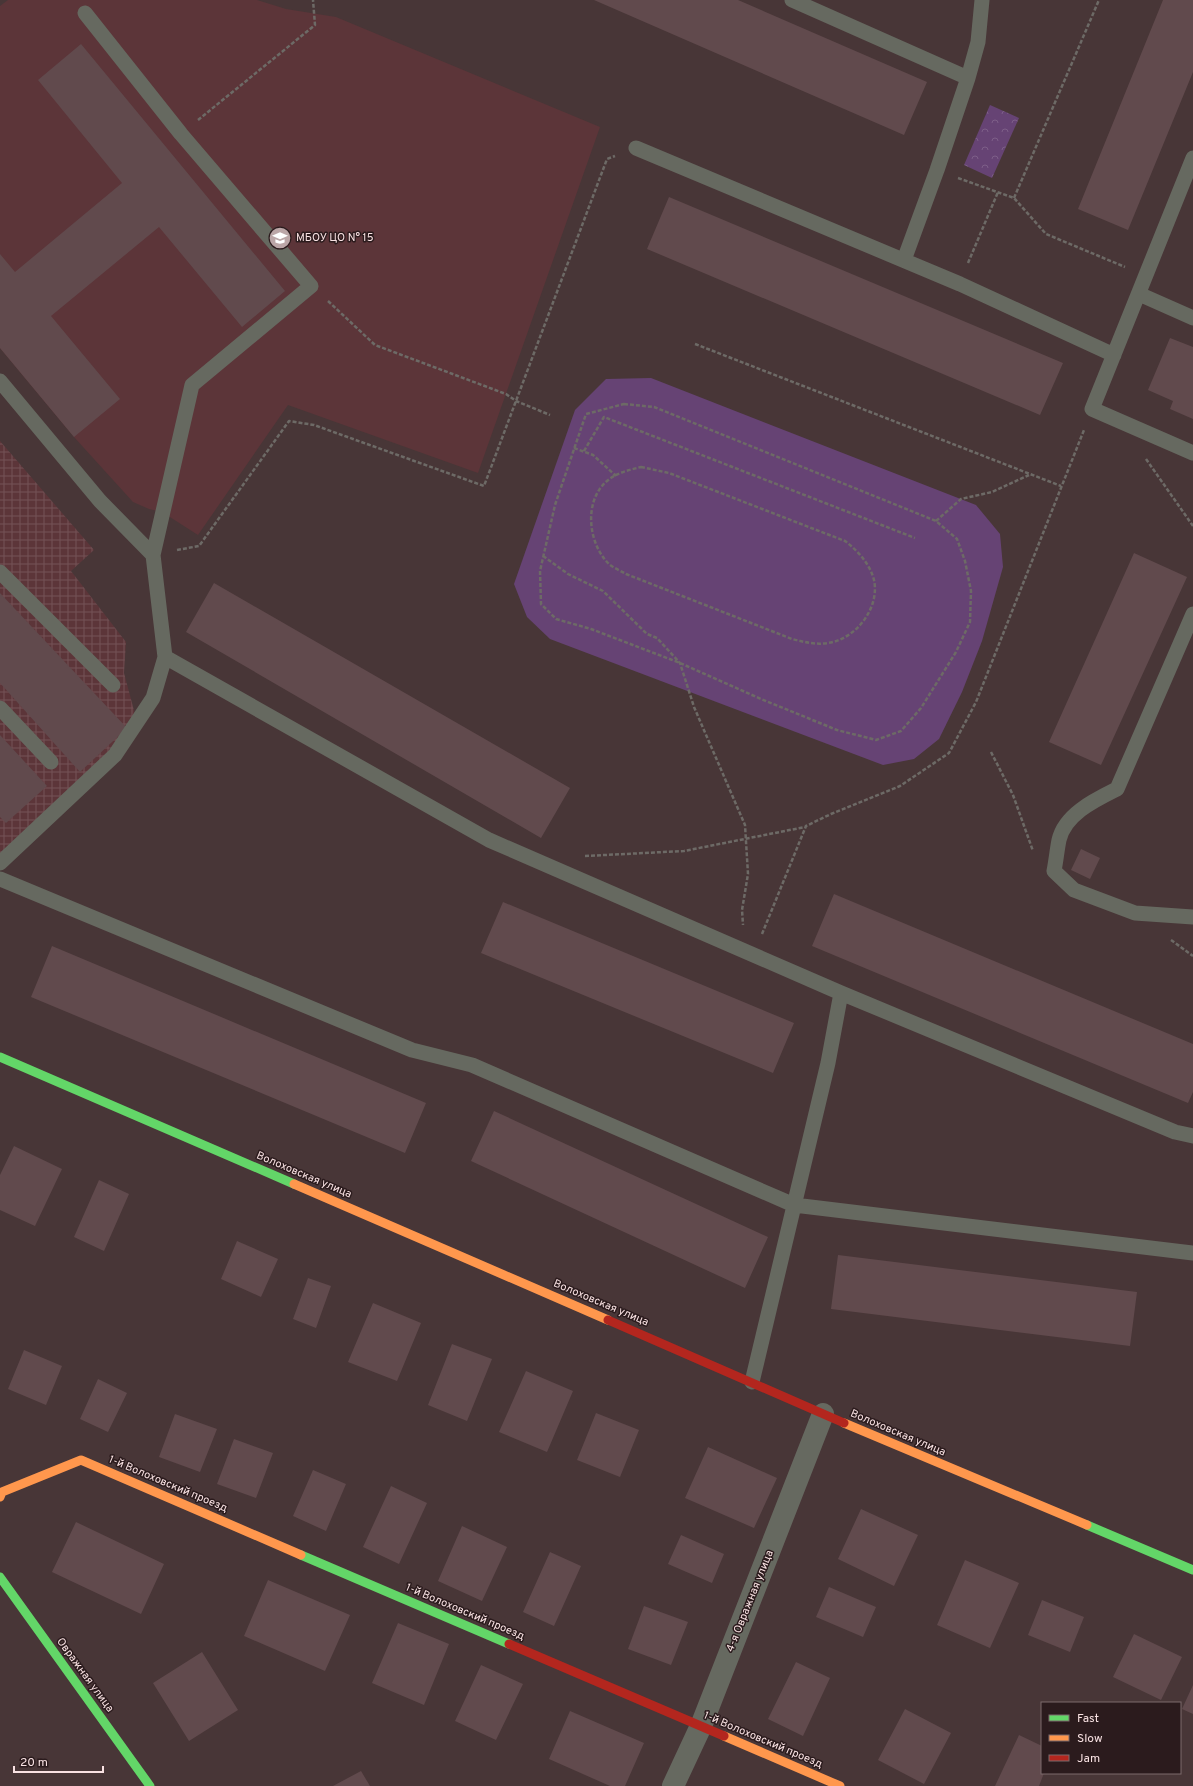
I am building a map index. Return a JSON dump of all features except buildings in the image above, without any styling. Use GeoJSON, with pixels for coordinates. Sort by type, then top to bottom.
{"type":"FeatureCollection","features":[{"type":"Feature","properties":{"kind":"street","name":"Волоховская улица"},"geometry":{"type":"LineString","coordinates":[[0,1058],[823,1414],[1193,1570]]}},
{"type":"Feature","properties":{"kind":"street","name":"4-я Овражная улица"},"geometry":{"type":"LineString","coordinates":[[673,1786],[700,1726],[823,1414]]}},
{"type":"Feature","properties":{"kind":"street","name":"1-й Волоховский проезд"},"geometry":{"type":"LineString","coordinates":[[0,1497],[2,1492],[81,1460],[840,1786]]}},
{"type":"Feature","properties":{"kind":"street","name":"Овражная улица"},"geometry":{"type":"LineString","coordinates":[[0,1577],[150,1786]]}},
{"type":"Feature","properties":{"kind":"lane"},"geometry":{"type":"LineString","coordinates":[[792,0],[968,78]]}},
{"type":"Feature","properties":{"kind":"lane"},"geometry":{"type":"LineString","coordinates":[[904,260],[937,170],[968,78],[978,42],[982,0]]}},
{"type":"Feature","properties":{"kind":"lane"},"geometry":{"type":"LineString","coordinates":[[0,863],[115,755],[153,698],[165,657],[153,555],[192,385],[311,286],[181,134],[86,13]]}},
{"type":"Feature","properties":{"kind":"lane"},"geometry":{"type":"LineString","coordinates":[[636,148],[960,284],[1114,355]]}},
{"type":"Feature","properties":{"kind":"lane"},"geometry":{"type":"LineString","coordinates":[[1193,158],[1092,409],[1193,453]]}},
{"type":"Feature","properties":{"kind":"lane"},"geometry":{"type":"LineString","coordinates":[[1139,294],[1193,318]]}},
{"type":"Feature","properties":{"kind":"lane"},"geometry":{"type":"LineString","coordinates":[[0,381],[100,501],[153,555]]}},
{"type":"Feature","properties":{"kind":"lane"},"geometry":{"type":"LineString","coordinates":[[0,572],[113,685]]}},
{"type":"Feature","properties":{"kind":"lane"},"geometry":{"type":"LineString","coordinates":[[1193,614],[1117,789],[1097,799],[1074,814],[1059,839],[1054,871],[1074,890],[1135,913],[1193,917]]}},
{"type":"Feature","properties":{"kind":"lane"},"geometry":{"type":"LineString","coordinates":[[165,657],[489,840],[841,993],[1175,1132],[1193,1136]]}},
{"type":"Feature","properties":{"kind":"lane"},"geometry":{"type":"LineString","coordinates":[[0,708],[51,762]]}},
{"type":"Feature","properties":{"kind":"lane"},"geometry":{"type":"LineString","coordinates":[[0,879],[412,1050],[472,1065],[794,1205],[1193,1253]]}},
{"type":"Feature","properties":{"kind":"lane"},"geometry":{"type":"LineString","coordinates":[[752,1382],[828,1063],[841,993]]}},
{"type":"Feature","properties":{"kind":"path"},"geometry":{"type":"LineString","coordinates":[[181,134],[315,25],[313,0]]}},
{"type":"Feature","properties":{"kind":"path"},"geometry":{"type":"LineString","coordinates":[[1014,198],[1099,0]]}},
{"type":"Feature","properties":{"kind":"path"},"geometry":{"type":"LineString","coordinates":[[153,555],[199,546],[288,421],[314,425],[484,486],[607,159],[636,148]]}},
{"type":"Feature","properties":{"kind":"path"},"geometry":{"type":"LineString","coordinates":[[937,170],[1014,198],[1046,234],[1145,276]]}},
{"type":"Feature","properties":{"kind":"path"},"geometry":{"type":"LineString","coordinates":[[960,284],[998,192]]}},
{"type":"Feature","properties":{"kind":"path"},"geometry":{"type":"LineString","coordinates":[[311,286],[375,345],[506,394],[516,401],[550,415]]}},
{"type":"Feature","properties":{"kind":"path"},"geometry":{"type":"LineString","coordinates":[[695,344],[1029,475],[1061,486]]}},
{"type":"Feature","properties":{"kind":"path"},"geometry":{"type":"LineString","coordinates":[[624,404],[654,407],[936,521],[957,539],[965,561],[971,591],[970,622],[956,652],[921,708],[901,731],[876,740],[837,730],[761,699],[680,663],[591,629],[556,618],[541,604],[540,571],[555,506],[574,448],[586,414],[624,404]]}},
{"type":"Feature","properties":{"kind":"path"},"geometry":{"type":"LineString","coordinates":[[582,856],[684,851],[806,826],[831,814],[900,786],[949,753],[976,702],[1092,409]]}},
{"type":"Feature","properties":{"kind":"path"},"geometry":{"type":"LineString","coordinates":[[584,451],[604,417],[915,538]]}},
{"type":"Feature","properties":{"kind":"path"},"geometry":{"type":"LineString","coordinates":[[1124,423],[1158,478],[1193,526]]}},
{"type":"Feature","properties":{"kind":"path"},"geometry":{"type":"LineString","coordinates":[[574,448],[593,455],[616,476]]}},
{"type":"Feature","properties":{"kind":"path"},"geometry":{"type":"LineString","coordinates":[[641,467],[668,473],[846,541],[859,552],[874,580],[874,597],[869,613],[859,627],[845,637],[829,643],[812,644],[792,639],[626,574],[610,565],[599,550],[592,532],[591,515],[595,499],[606,482],[616,476],[622,472],[641,467]]}},
{"type":"Feature","properties":{"kind":"path"},"geometry":{"type":"LineString","coordinates":[[936,521],[961,499],[992,492],[1029,475]]}},
{"type":"Feature","properties":{"kind":"path"},"geometry":{"type":"LineString","coordinates":[[543,556],[568,574],[603,591],[647,634],[657,638],[680,663],[694,707],[745,825],[748,874],[742,910],[749,953]]}},
{"type":"Feature","properties":{"kind":"path"},"geometry":{"type":"LineString","coordinates":[[991,752],[1013,795],[1035,855]]}},
{"type":"Feature","properties":{"kind":"path"},"geometry":{"type":"LineString","coordinates":[[749,953],[806,826]]}},
{"type":"Feature","properties":{"kind":"shaded area","name":"МБОУ ЦО N° 15"},"geometry":{"type":"Polygon","coordinates":[[[8,0],[257,0],[286,9],[336,17],[600,127],[478,473],[288,405],[198,535],[162,512],[149,509],[133,502],[74,437],[0,348],[0,6],[8,0]]]}},
{"type":"Feature","properties":{"kind":"shaded area"},"geometry":{"type":"Polygon","coordinates":[[[0,441],[94,550],[71,571],[126,642],[124,673],[136,718],[114,752],[0,854],[0,441]]]}},
{"type":"Feature","properties":{"kind":"green space"},"geometry":{"type":"Polygon","coordinates":[[[990,105],[1019,118],[992,178],[964,165],[990,105]]]}},
{"type":"Feature","properties":{"kind":"green space"},"geometry":{"type":"Polygon","coordinates":[[[651,378],[976,505],[1000,534],[1003,567],[982,641],[962,692],[939,739],[914,759],[883,765],[550,639],[527,617],[514,584],[575,410],[606,379],[651,378]]]}},
{"type":"Feature","properties":{"kind":"traffic: fast"},"geometry":{"type":"LineString","coordinates":[[0,1057],[294,1184]]}},
{"type":"Feature","properties":{"kind":"traffic: fast"},"geometry":{"type":"LineString","coordinates":[[1087,1525],[1193,1570]]}},
{"type":"Feature","properties":{"kind":"traffic: fast"},"geometry":{"type":"LineString","coordinates":[[301,1555],[509,1644]]}},
{"type":"Feature","properties":{"kind":"traffic: fast"},"geometry":{"type":"LineString","coordinates":[[0,1577],[150,1786]]}},
{"type":"Feature","properties":{"kind":"traffic: slow"},"geometry":{"type":"LineString","coordinates":[[294,1184],[608,1320]]}},
{"type":"Feature","properties":{"kind":"traffic: slow"},"geometry":{"type":"LineString","coordinates":[[844,1423],[1087,1525]]}},
{"type":"Feature","properties":{"kind":"traffic: slow"},"geometry":{"type":"LineString","coordinates":[[0,1497],[2,1492],[81,1460],[301,1555]]}},
{"type":"Feature","properties":{"kind":"traffic: slow"},"geometry":{"type":"LineString","coordinates":[[724,1736],[840,1786]]}},
{"type":"Feature","properties":{"kind":"traffic: jam"},"geometry":{"type":"LineString","coordinates":[[608,1320],[844,1423]]}},
{"type":"Feature","properties":{"kind":"traffic: jam"},"geometry":{"type":"LineString","coordinates":[[509,1644],[724,1736]]}},
{"type":"Feature","properties":{"kind":"place","name":"МБОУ ЦО N° 15"},"geometry":{"type":"Point","coordinates":[280,238]}}]}
